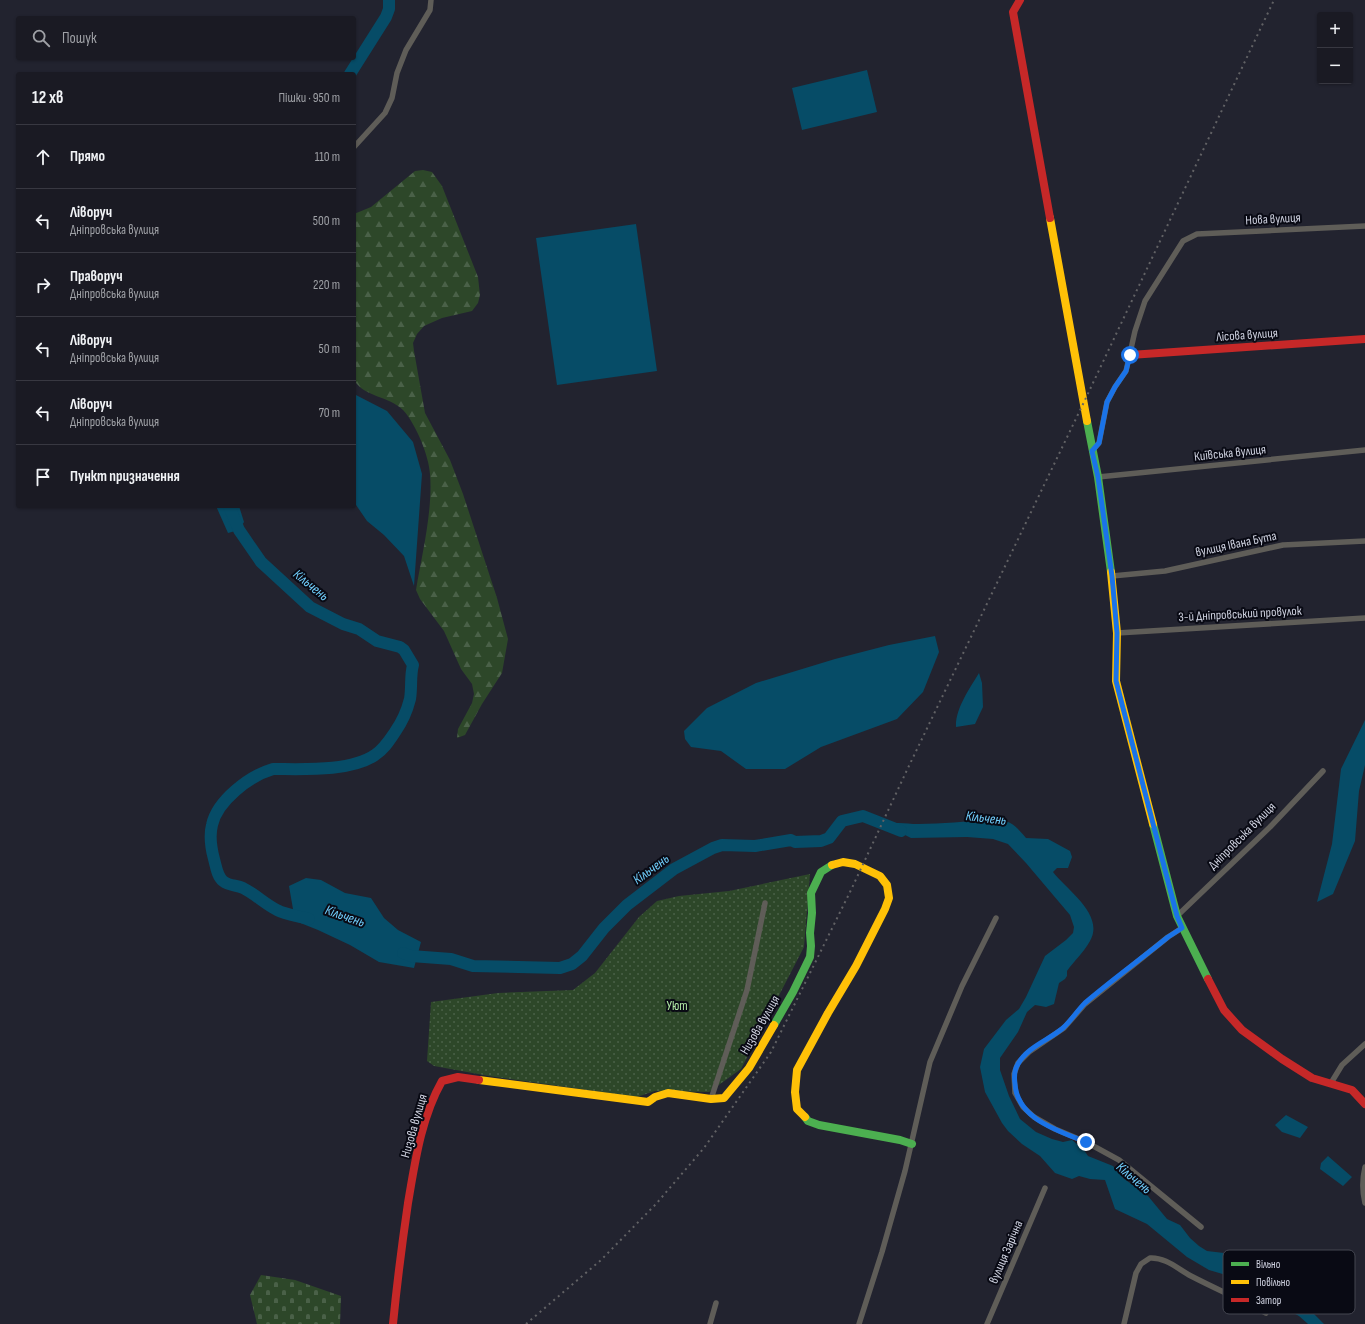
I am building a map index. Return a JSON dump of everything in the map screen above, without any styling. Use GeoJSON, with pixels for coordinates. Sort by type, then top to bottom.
{"type":"FeatureCollection","features":[{"type":"Feature","properties":{"kind":"street"},"geometry":{"type":"LineString","coordinates":[[356,145],[385,113],[392,98],[397,72],[406,50],[430,10],[431,0]]}},
{"type":"Feature","properties":{"kind":"street"},"geometry":{"type":"LineString","coordinates":[[1020,0],[1013,12],[1092,451],[1098,477],[1112,576],[1117,633],[1116,681],[1177,916],[1224,1010],[1242,1030],[1282,1059],[1312,1078],[1331,1082],[1352,1090],[1365,1104]]}},
{"type":"Feature","properties":{"kind":"street","name":"Нова вулиця"},"geometry":{"type":"LineString","coordinates":[[1130,355],[1135,331],[1145,302],[1183,241],[1198,234],[1365,226]]}},
{"type":"Feature","properties":{"kind":"street","name":"Лісова вулиця"},"geometry":{"type":"LineString","coordinates":[[1130,355],[1365,340]]}},
{"type":"Feature","properties":{"kind":"street"},"geometry":{"type":"LineString","coordinates":[[1092,451],[1099,443],[1107,402],[1126,371],[1130,355]]}},
{"type":"Feature","properties":{"kind":"street","name":"Київська вулиця"},"geometry":{"type":"LineString","coordinates":[[1098,477],[1365,450]]}},
{"type":"Feature","properties":{"kind":"street","name":"вулиця Івана Бута"},"geometry":{"type":"LineString","coordinates":[[1112,576],[1165,571],[1283,545],[1365,541]]}},
{"type":"Feature","properties":{"kind":"street","name":"3-й Дніпровський провулок"},"geometry":{"type":"LineString","coordinates":[[1117,633],[1365,618]]}},
{"type":"Feature","properties":{"kind":"street","name":"Дніпровська вулиця"},"geometry":{"type":"LineString","coordinates":[[1177,916],[1270,827],[1323,771]]}},
{"type":"Feature","properties":{"kind":"street","name":"Низова вулиця"},"geometry":{"type":"LineString","coordinates":[[392,1324],[398,1270],[415,1162],[433,1097],[442,1081],[458,1077],[648,1102],[655,1097],[668,1093],[711,1099],[724,1098],[749,1068],[793,992],[810,957],[812,946],[810,933],[812,913],[811,893],[821,872],[831,865],[843,862],[855,864],[880,876],[888,886],[889,898],[856,966],[797,1070],[795,1092],[797,1109],[808,1121],[819,1125],[900,1140],[912,1144]]}},
{"type":"Feature","properties":{"kind":"street"},"geometry":{"type":"LineString","coordinates":[[711,1099],[747,990],[765,903]]}},
{"type":"Feature","properties":{"kind":"street"},"geometry":{"type":"LineString","coordinates":[[859,1324],[884,1245],[912,1144],[930,1062],[962,986],[996,918]]}},
{"type":"Feature","properties":{"kind":"street"},"geometry":{"type":"LineString","coordinates":[[1182,928],[1168,937],[1084,1004],[1064,1028],[1029,1052],[1018,1063],[1014,1074],[1015,1093],[1023,1107],[1034,1117],[1055,1129],[1086,1142],[1119,1160],[1201,1227]]}},
{"type":"Feature","properties":{"kind":"street"},"geometry":{"type":"LineString","coordinates":[[1331,1082],[1342,1065],[1365,1044]]}},
{"type":"Feature","properties":{"kind":"street"},"geometry":{"type":"LineString","coordinates":[[1365,1167],[1362,1187],[1365,1203]]}},
{"type":"Feature","properties":{"kind":"street","name":"вулиця Зарічна"},"geometry":{"type":"LineString","coordinates":[[987,1324],[1045,1188]]}},
{"type":"Feature","properties":{"kind":"street"},"geometry":{"type":"LineString","coordinates":[[1124,1324],[1136,1272],[1141,1264],[1150,1258],[1162,1259],[1192,1276],[1223,1290]]}},
{"type":"Feature","properties":{"kind":"street"},"geometry":{"type":"LineString","coordinates":[[710,1324],[716,1302]]}},
{"type":"Feature","properties":{"kind":"green space"},"geometry":{"type":"Polygon","coordinates":[[[423,170],[432,172],[442,186],[478,277],[480,295],[478,303],[472,311],[442,318],[424,326],[417,334],[413,343],[425,413],[450,460],[463,494],[497,598],[508,639],[502,673],[482,704],[465,735],[457,738],[458,729],[472,703],[474,694],[472,684],[461,669],[444,631],[420,599],[416,590],[430,502],[431,488],[427,458],[413,423],[403,410],[397,405],[364,390],[356,383],[356,213],[371,207],[415,171],[423,170]]]}},
{"type":"Feature","properties":{"kind":"green space","name":"Уют"},"geometry":{"type":"Polygon","coordinates":[[[810,874],[804,947],[741,1069],[709,1092],[655,1091],[637,1097],[489,1076],[434,1066],[427,1061],[431,1002],[498,993],[573,990],[595,973],[639,917],[657,901],[679,896],[729,891],[810,874]]]}},
{"type":"Feature","properties":{"kind":"green space"},"geometry":{"type":"Polygon","coordinates":[[[261,1275],[295,1280],[341,1296],[340,1324],[257,1324],[250,1295],[261,1275]]]}},
{"type":"Feature","properties":{"kind":"water"},"geometry":{"type":"Polygon","coordinates":[[[867,70],[877,112],[802,130],[792,88],[867,70]]]}},
{"type":"Feature","properties":{"kind":"water"},"geometry":{"type":"Polygon","coordinates":[[[636,224],[657,371],[557,385],[536,238],[636,224]]]}},
{"type":"Feature","properties":{"kind":"water"},"geometry":{"type":"Polygon","coordinates":[[[356,395],[387,411],[413,442],[422,474],[414,586],[404,556],[384,535],[367,521],[356,505],[356,395]]]}},
{"type":"Feature","properties":{"kind":"water"},"geometry":{"type":"Polygon","coordinates":[[[217,508],[240,508],[244,522],[239,530],[228,533],[217,508]]]}},
{"type":"Feature","properties":{"kind":"water"},"geometry":{"type":"Polygon","coordinates":[[[935,636],[939,652],[923,692],[897,719],[821,747],[785,769],[746,769],[721,751],[691,747],[685,739],[684,731],[707,708],[756,683],[835,659],[889,645],[935,636]]]}},
{"type":"Feature","properties":{"kind":"water"},"geometry":{"type":"Polygon","coordinates":[[[979,673],[982,683],[983,707],[975,724],[956,727],[956,720],[960,706],[979,673]]]}},
{"type":"Feature","properties":{"kind":"water"},"geometry":{"type":"Polygon","coordinates":[[[1365,720],[1365,765],[1359,791],[1355,841],[1333,894],[1317,902],[1332,844],[1341,769],[1365,720]]]}},
{"type":"Feature","properties":{"kind":"water"},"geometry":{"type":"Polygon","coordinates":[[[990,820],[1003,821],[1011,823],[1026,838],[1048,839],[1070,851],[1072,857],[1068,868],[1057,868],[1053,872],[1089,912],[1093,922],[1093,931],[1090,941],[1085,949],[1067,971],[1067,976],[1065,979],[1059,983],[1054,1004],[1046,1007],[1035,1005],[1027,1012],[1018,1032],[1000,1058],[1000,1070],[1009,1096],[1020,1119],[1036,1132],[1063,1142],[1072,1140],[1084,1150],[1088,1156],[1113,1166],[1123,1178],[1148,1196],[1167,1219],[1180,1225],[1190,1238],[1199,1246],[1207,1251],[1223,1253],[1223,1274],[1209,1270],[1187,1257],[1147,1224],[1115,1209],[1105,1180],[1090,1179],[1079,1176],[1072,1179],[1055,1173],[1040,1156],[1022,1144],[1002,1123],[985,1092],[980,1067],[984,1049],[1006,1020],[1019,1009],[1045,956],[1073,933],[1074,927],[1070,915],[1008,844],[993,839],[967,837],[911,838],[895,830],[885,829],[887,825],[894,823],[927,824],[990,820]]]}},
{"type":"Feature","properties":{"kind":"water"},"geometry":{"type":"Polygon","coordinates":[[[306,878],[321,880],[345,893],[371,898],[384,918],[398,930],[421,942],[414,968],[379,962],[350,945],[293,920],[294,915],[289,886],[306,878]]]}},
{"type":"Feature","properties":{"kind":"water"},"geometry":{"type":"Polygon","coordinates":[[[1286,1115],[1308,1127],[1300,1138],[1282,1132],[1275,1125],[1286,1115]]]}},
{"type":"Feature","properties":{"kind":"water"},"geometry":{"type":"Polygon","coordinates":[[[1328,1156],[1352,1177],[1343,1186],[1320,1169],[1321,1163],[1328,1156]]]}},
{"type":"Feature","properties":{"kind":"water"},"geometry":{"type":"Polygon","coordinates":[[[1295,1314],[1314,1314],[1324,1324],[1308,1324],[1295,1314]]]}},
{"type":"Feature","properties":{"kind":"waterway","name":"Кільчень"},"geometry":{"type":"LineString","coordinates":[[351,72],[386,17],[389,9],[389,0]]}},
{"type":"Feature","properties":{"kind":"waterway","name":"Кільчень"},"geometry":{"type":"LineString","coordinates":[[230,508],[239,530],[261,562],[310,607],[343,624],[359,629],[377,641],[400,647],[404,650],[413,665],[410,699],[406,712],[391,739],[378,753],[365,760],[340,767],[273,769],[264,772],[244,783],[235,791],[220,807],[215,816],[211,829],[211,842],[216,868],[221,879],[228,884],[247,890],[281,912],[309,919]]}},
{"type":"Feature","properties":{"kind":"waterway","name":"Кільчень"},"geometry":{"type":"LineString","coordinates":[[403,953],[411,956],[451,959],[473,966],[560,968],[572,964],[582,956],[604,928],[627,905],[674,869],[713,848],[722,845],[755,846],[791,840],[795,842],[821,841],[829,838],[842,821],[863,816],[901,831]]}},
{"type":"Feature","properties":{"kind":"railway"},"geometry":{"type":"LineString","coordinates":[[526,1324],[601,1260],[656,1204],[704,1148],[771,1052],[851,890],[1274,0]]}},
{"type":"Feature","properties":{"kind":"traffic: fast"},"geometry":{"type":"LineString","coordinates":[[1087,421],[1098,477],[1111,572]]}},
{"type":"Feature","properties":{"kind":"traffic: fast"},"geometry":{"type":"LineString","coordinates":[[1153,824],[1177,916],[1208,979]]}},
{"type":"Feature","properties":{"kind":"traffic: fast"},"geometry":{"type":"LineString","coordinates":[[774,1025],[793,992],[810,957],[812,913],[811,893],[821,872],[832,865]]}},
{"type":"Feature","properties":{"kind":"traffic: fast"},"geometry":{"type":"LineString","coordinates":[[805,1117],[808,1121],[819,1125],[900,1140],[912,1144]]}},
{"type":"Feature","properties":{"kind":"traffic: slow"},"geometry":{"type":"LineString","coordinates":[[1050,218],[1087,421]]}},
{"type":"Feature","properties":{"kind":"traffic: slow"},"geometry":{"type":"LineString","coordinates":[[1111,572],[1117,633],[1116,681],[1153,824]]}},
{"type":"Feature","properties":{"kind":"traffic: slow"},"geometry":{"type":"LineString","coordinates":[[805,1117],[797,1109],[795,1092],[797,1070],[856,966],[885,909],[889,898],[887,885],[880,876],[855,864],[843,862],[832,865]]}},
{"type":"Feature","properties":{"kind":"traffic: slow"},"geometry":{"type":"LineString","coordinates":[[479,1080],[648,1102],[655,1097],[668,1093],[711,1099],[724,1098],[749,1068],[774,1025]]}},
{"type":"Feature","properties":{"kind":"traffic: jam"},"geometry":{"type":"LineString","coordinates":[[1020,0],[1013,12],[1050,218]]}},
{"type":"Feature","properties":{"kind":"traffic: jam"},"geometry":{"type":"LineString","coordinates":[[1130,355],[1365,339]]}},
{"type":"Feature","properties":{"kind":"traffic: jam"},"geometry":{"type":"LineString","coordinates":[[1208,979],[1224,1010],[1242,1030],[1282,1059],[1312,1078],[1352,1090],[1365,1104]]}},
{"type":"Feature","properties":{"kind":"traffic: jam"},"geometry":{"type":"LineString","coordinates":[[393,1324],[413,1172],[420,1140],[429,1110],[442,1081],[458,1077],[479,1080]]}},
{"type":"Feature","properties":{"kind":"route"},"geometry":{"type":"LineString","coordinates":[[1086,1142],[1055,1129],[1034,1117],[1023,1107],[1015,1093],[1014,1074],[1018,1063],[1029,1052],[1064,1028],[1084,1004],[1168,937],[1182,928],[1177,916],[1116,681],[1117,633],[1112,576],[1098,477],[1092,451],[1099,443],[1107,402],[1126,371],[1130,355]]}}]}
